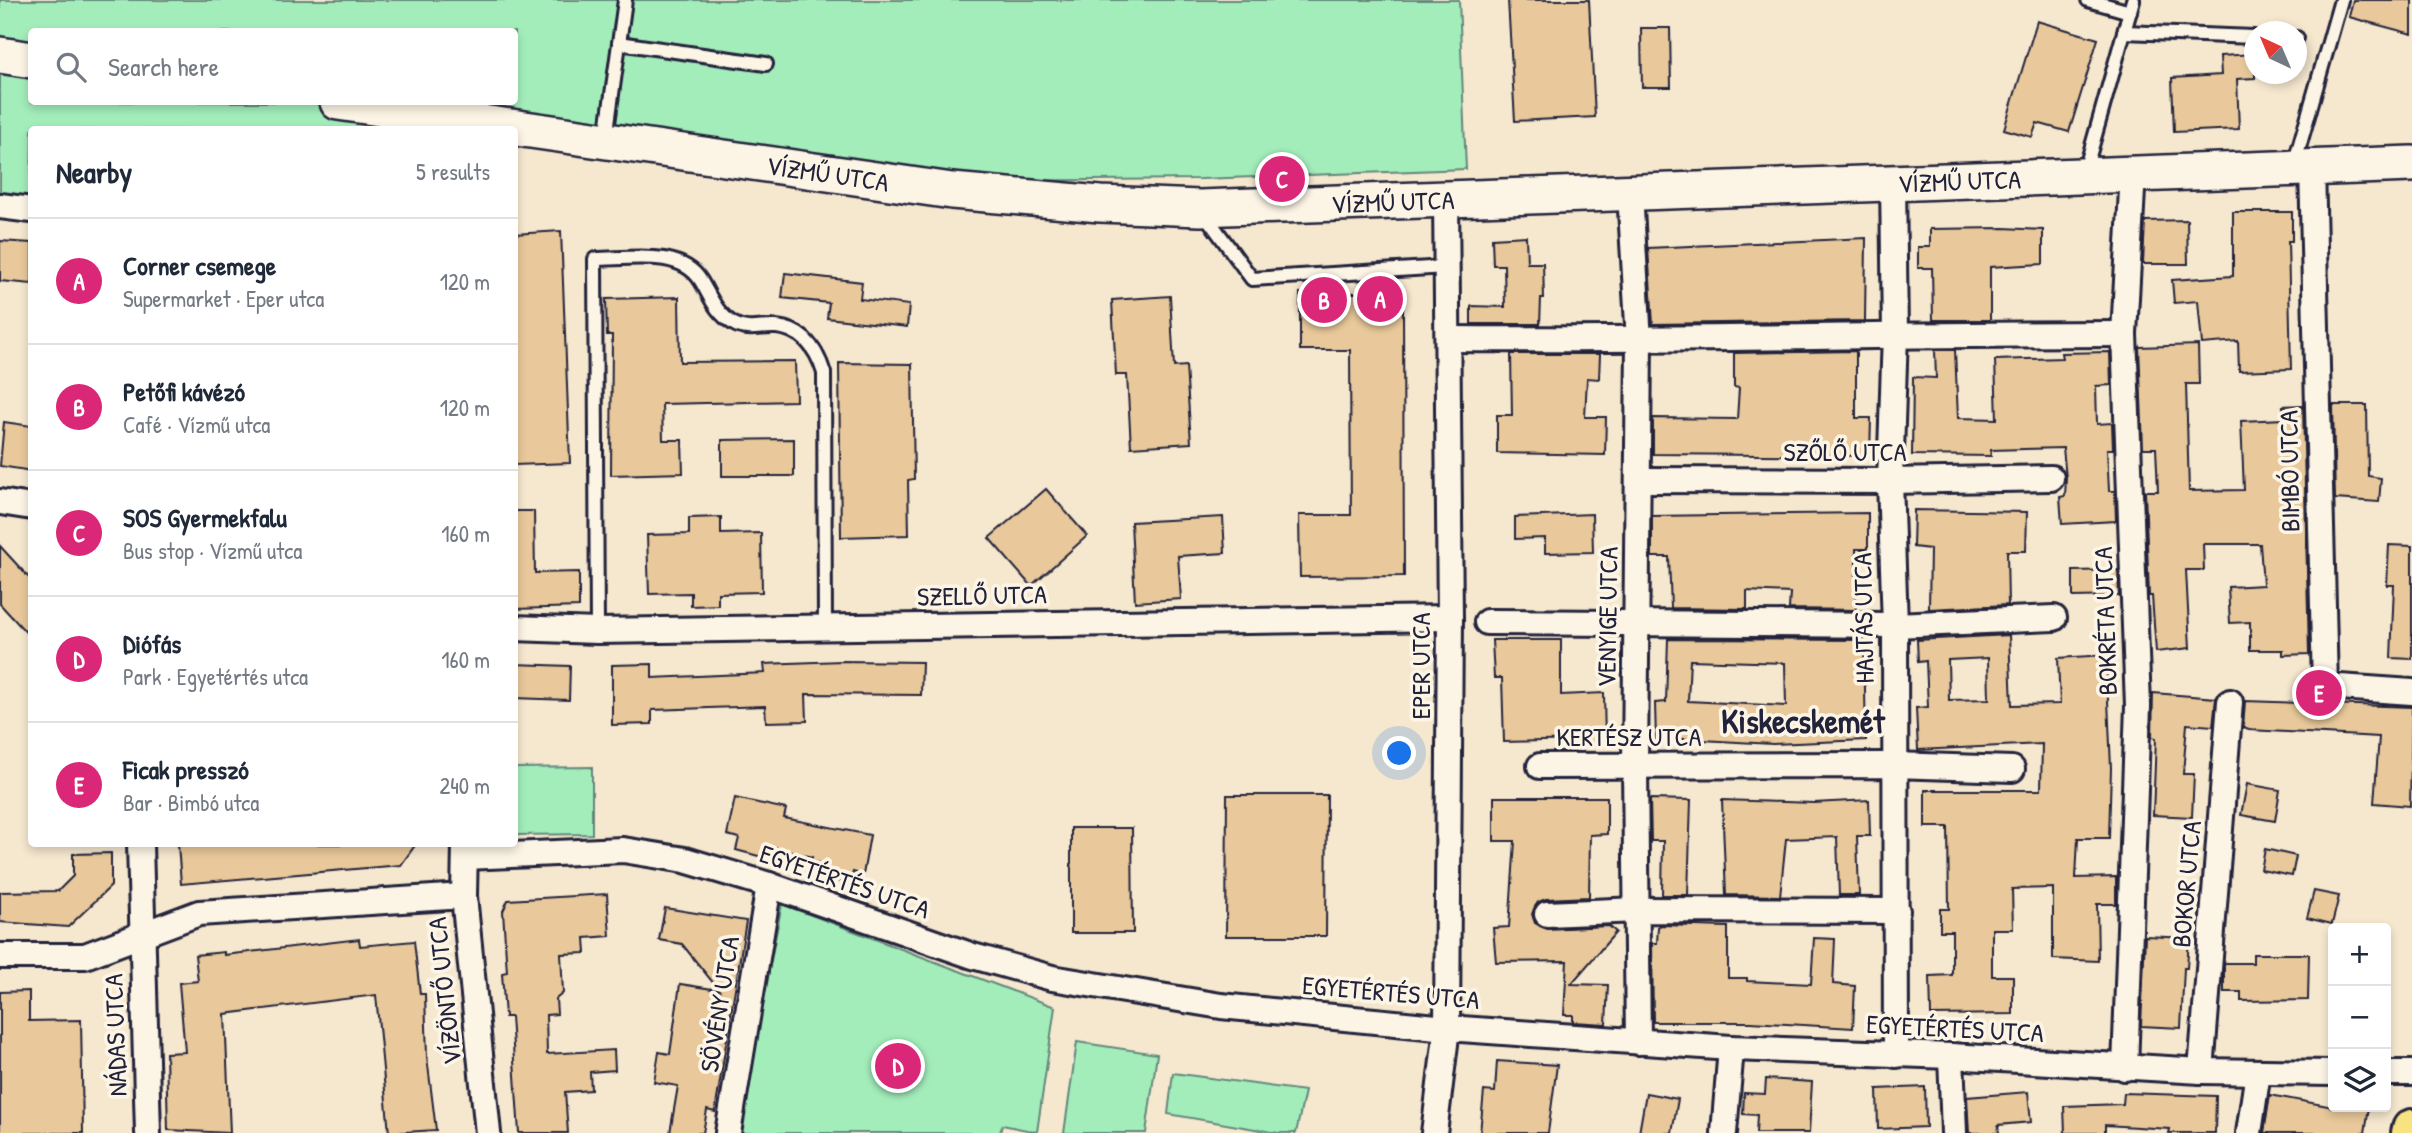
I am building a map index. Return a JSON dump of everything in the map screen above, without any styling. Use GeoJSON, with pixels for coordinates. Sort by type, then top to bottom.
{"type":"FeatureCollection","features":[{"type":"Feature","properties":{"kind":"main road"},"geometry":{"type":"LineString","coordinates":[[0,55],[28,59]]}},
{"type":"Feature","properties":{"kind":"main road","name":"VÍZMŰ UTCA"},"geometry":{"type":"LineString","coordinates":[[354,105],[480,126]]}},
{"type":"Feature","properties":{"kind":"main road","name":"VÍZMŰ UTCA"},"geometry":{"type":"LineString","coordinates":[[518,130],[606,139],[952,191],[1100,204],[1200,208],[1630,194],[2084,173],[2412,164]]}},
{"type":"Feature","properties":{"kind":"street","name":"BIMBÓ UTCA"},"geometry":{"type":"LineString","coordinates":[[2303,167],[2325,686],[2412,692]]}},
{"type":"Feature","properties":{"kind":"street","name":"BOKRÉTA UTCA"},"geometry":{"type":"LineString","coordinates":[[2125,1068],[2138,706],[2124,334],[2133,172]]}},
{"type":"Feature","properties":{"kind":"street","name":"HAJTÁS UTCA"},"geometry":{"type":"LineString","coordinates":[[1894,181],[1895,334],[1890,481],[1895,625],[1896,1055]]}},
{"type":"Feature","properties":{"kind":"street","name":"VENYIGE UTCA"},"geometry":{"type":"LineString","coordinates":[[1630,194],[1639,341],[1635,767],[1638,1042]]}},
{"type":"Feature","properties":{"kind":"street","name":"EPER UTCA"},"geometry":{"type":"LineString","coordinates":[[1434,1133],[1447,1028],[1450,618],[1446,198]]}},
{"type":"Feature","properties":{"kind":"street"},"geometry":{"type":"LineString","coordinates":[[0,206],[28,210]]}},
{"type":"Feature","properties":{"kind":"street"},"geometry":{"type":"LineString","coordinates":[[1448,339],[1639,341],[1895,334],[2124,334]]}},
{"type":"Feature","properties":{"kind":"street","name":"SZŐLŐ UTCA"},"geometry":{"type":"LineString","coordinates":[[1639,480],[1890,481],[2051,478]]}},
{"type":"Feature","properties":{"kind":"street"},"geometry":{"type":"LineString","coordinates":[[0,502],[28,506]]}},
{"type":"Feature","properties":{"kind":"street","name":"SZELLŐ UTCA"},"geometry":{"type":"LineString","coordinates":[[518,628],[597,631],[1450,618]]}},
{"type":"Feature","properties":{"kind":"street"},"geometry":{"type":"LineString","coordinates":[[1487,622],[1895,625],[2054,618]]}},
{"type":"Feature","properties":{"kind":"street","name":"BOKOR UTCA"},"geometry":{"type":"LineString","coordinates":[[2201,1071],[2230,702]]}},
{"type":"Feature","properties":{"kind":"street","name":"KERTÉSZ UTCA"},"geometry":{"type":"LineString","coordinates":[[1541,766],[1894,765],[2012,769]]}},
{"type":"Feature","properties":{"kind":"street","name":"NÁDAS UTCA"},"geometry":{"type":"LineString","coordinates":[[139,847],[148,1133]]}},
{"type":"Feature","properties":{"kind":"street","name":"EGYETÉRTÉS UTCA"},"geometry":{"type":"LineString","coordinates":[[465,850],[623,850],[685,860],[769,885],[973,956],[1052,978],[1221,1006],[1447,1028],[1731,1048],[1951,1056],[2125,1068],[2328,1073]]}},
{"type":"Feature","properties":{"kind":"street","name":"VÍZÖNTŐ UTCA"},"geometry":{"type":"LineString","coordinates":[[465,850],[464,896],[488,1133]]}},
{"type":"Feature","properties":{"kind":"street","name":"SÖVÉNY UTCA"},"geometry":{"type":"LineString","coordinates":[[728,1133],[769,885]]}},
{"type":"Feature","properties":{"kind":"street"},"geometry":{"type":"LineString","coordinates":[[0,956],[85,956],[199,913],[464,896]]}},
{"type":"Feature","properties":{"kind":"street"},"geometry":{"type":"LineString","coordinates":[[1547,914],[1637,910],[1897,911]]}},
{"type":"Feature","properties":{"kind":"street"},"geometry":{"type":"LineString","coordinates":[[1724,1133],[1731,1048]]}},
{"type":"Feature","properties":{"kind":"street"},"geometry":{"type":"LineString","coordinates":[[1951,1056],[1954,1133]]}},
{"type":"Feature","properties":{"kind":"street"},"geometry":{"type":"LineString","coordinates":[[2249,1133],[2258,1072]]}},
{"type":"Feature","properties":{"kind":"street"},"geometry":{"type":"LineString","coordinates":[[2391,1073],[2412,1073]]}},
{"type":"Feature","properties":{"kind":"lane"},"geometry":{"type":"LineString","coordinates":[[606,139],[625,0]]}},
{"type":"Feature","properties":{"kind":"lane"},"geometry":{"type":"LineString","coordinates":[[2084,173],[2131,6],[2088,0]]}},
{"type":"Feature","properties":{"kind":"lane"},"geometry":{"type":"LineString","coordinates":[[2303,167],[2341,0]]}},
{"type":"Feature","properties":{"kind":"lane"},"geometry":{"type":"LineString","coordinates":[[2124,32],[2244,37]]}},
{"type":"Feature","properties":{"kind":"lane"},"geometry":{"type":"LineString","coordinates":[[619,43],[766,64]]}},
{"type":"Feature","properties":{"kind":"lane"},"geometry":{"type":"LineString","coordinates":[[1200,208],[1252,279],[1446,267]]}},
{"type":"Feature","properties":{"kind":"lane"},"geometry":{"type":"LineString","coordinates":[[597,631],[595,259],[677,262],[697,274],[713,304],[734,324],[743,328],[788,330],[810,344],[819,356],[824,373],[825,627]]}},
{"type":"Feature","properties":{"kind":"green space"},"geometry":{"type":"Polygon","coordinates":[[[0,0],[1459,0],[1466,169],[1201,179],[972,181],[450,105],[518,105],[518,28],[28,28],[28,105],[417,105],[411,126],[28,126],[28,210],[0,205],[0,0]]]}},
{"type":"Feature","properties":{"kind":"green space"},"geometry":{"type":"Polygon","coordinates":[[[592,767],[592,834],[518,835],[518,768],[592,767]]]}},
{"type":"Feature","properties":{"kind":"green space"},"geometry":{"type":"Polygon","coordinates":[[[782,904],[1055,1007],[1037,1132],[1002,1125],[1000,1133],[737,1133],[782,904]]]}},
{"type":"Feature","properties":{"kind":"green space"},"geometry":{"type":"Polygon","coordinates":[[[1077,1042],[1157,1054],[1146,1133],[1064,1133],[1077,1042]]]}},
{"type":"Feature","properties":{"kind":"green space"},"geometry":{"type":"Polygon","coordinates":[[[1173,1073],[1305,1091],[1296,1133],[1278,1133],[1168,1114],[1173,1073]]]}},
{"type":"Feature","properties":{"kind":"building"},"geometry":{"type":"Polygon","coordinates":[[[1508,0],[1589,0],[1595,117],[1515,121],[1508,0]]]}},
{"type":"Feature","properties":{"kind":"building"},"geometry":{"type":"Polygon","coordinates":[[[2353,0],[2412,0],[2412,34],[2349,17],[2353,0]]]}},
{"type":"Feature","properties":{"kind":"building"},"geometry":{"type":"Polygon","coordinates":[[[2037,21],[2098,39],[2069,132],[2037,123],[2032,137],[2004,129],[2037,21]]]}},
{"type":"Feature","properties":{"kind":"building"},"geometry":{"type":"Polygon","coordinates":[[[1641,28],[1670,28],[1671,87],[1642,87],[1641,28]]]}},
{"type":"Feature","properties":{"kind":"building"},"geometry":{"type":"Polygon","coordinates":[[[2244,55],[2244,79],[2237,79],[2239,129],[2174,132],[2172,78],[2221,75],[2220,56],[2244,55]]]}},
{"type":"Feature","properties":{"kind":"building"},"geometry":{"type":"Polygon","coordinates":[[[2233,212],[2292,212],[2292,241],[2288,241],[2291,369],[2239,371],[2238,341],[2202,344],[2198,301],[2174,303],[2172,280],[2233,276],[2233,212]]]}},
{"type":"Feature","properties":{"kind":"building"},"geometry":{"type":"Polygon","coordinates":[[[2187,220],[2188,264],[2143,264],[2145,221],[2187,220]]]}},
{"type":"Feature","properties":{"kind":"building"},"geometry":{"type":"Polygon","coordinates":[[[1930,229],[2043,230],[2043,264],[1990,267],[1990,320],[1933,320],[1932,268],[1918,268],[1918,247],[1930,247],[1930,229]]]}},
{"type":"Feature","properties":{"kind":"building"},"geometry":{"type":"Polygon","coordinates":[[[561,231],[570,463],[518,465],[518,234],[561,231]]]}},
{"type":"Feature","properties":{"kind":"building"},"geometry":{"type":"Polygon","coordinates":[[[1526,236],[1527,263],[1543,263],[1544,298],[1541,298],[1540,324],[1471,324],[1471,306],[1505,307],[1504,265],[1493,265],[1492,238],[1526,236]]]}},
{"type":"Feature","properties":{"kind":"building"},"geometry":{"type":"Polygon","coordinates":[[[1866,238],[1865,321],[1653,324],[1648,248],[1866,238]]]}},
{"type":"Feature","properties":{"kind":"building"},"geometry":{"type":"Polygon","coordinates":[[[0,241],[28,243],[28,284],[0,281],[0,241]]]}},
{"type":"Feature","properties":{"kind":"building"},"geometry":{"type":"Polygon","coordinates":[[[785,273],[862,282],[860,299],[909,305],[907,327],[827,318],[829,303],[782,298],[785,273]]]}},
{"type":"Feature","properties":{"kind":"building"},"geometry":{"type":"Polygon","coordinates":[[[1300,293],[1388,293],[1403,308],[1404,576],[1300,577],[1299,515],[1351,515],[1350,350],[1300,350],[1300,293]]]}},
{"type":"Feature","properties":{"kind":"building"},"geometry":{"type":"Polygon","coordinates":[[[1170,296],[1174,367],[1186,366],[1191,443],[1131,447],[1127,375],[1116,375],[1112,300],[1170,296]]]}},
{"type":"Feature","properties":{"kind":"building"},"geometry":{"type":"Polygon","coordinates":[[[679,297],[680,362],[795,361],[796,401],[662,404],[663,440],[682,440],[683,473],[611,475],[612,335],[607,335],[606,299],[679,297]]]}},
{"type":"Feature","properties":{"kind":"building"},"geometry":{"type":"Polygon","coordinates":[[[2198,345],[2199,384],[2186,384],[2189,491],[2244,490],[2241,421],[2284,419],[2283,406],[2303,405],[2309,654],[2283,655],[2283,650],[2250,650],[2250,622],[2230,623],[2228,587],[2263,585],[2260,544],[2203,544],[2204,570],[2186,570],[2190,648],[2156,652],[2152,596],[2149,596],[2145,491],[2158,491],[2156,448],[2143,448],[2139,347],[2198,345]]]}},
{"type":"Feature","properties":{"kind":"building"},"geometry":{"type":"Polygon","coordinates":[[[1935,350],[1955,350],[1958,418],[1997,419],[1995,360],[2062,358],[2061,353],[2110,352],[2111,385],[2096,386],[2097,424],[2112,423],[2113,449],[2107,449],[2109,491],[2115,491],[2116,521],[2062,524],[2060,497],[2065,496],[2066,478],[2063,448],[1991,450],[1991,456],[1912,455],[1913,377],[1936,378],[1935,350]]]}},
{"type":"Feature","properties":{"kind":"building"},"geometry":{"type":"Polygon","coordinates":[[[1856,351],[1856,418],[1871,418],[1870,456],[1653,454],[1653,418],[1737,419],[1739,388],[1734,387],[1734,353],[1856,351]]]}},
{"type":"Feature","properties":{"kind":"building"},"geometry":{"type":"Polygon","coordinates":[[[1511,354],[1600,354],[1599,379],[1587,378],[1585,417],[1606,417],[1605,455],[1497,453],[1497,415],[1512,415],[1511,354]]]}},
{"type":"Feature","properties":{"kind":"building"},"geometry":{"type":"Polygon","coordinates":[[[839,363],[912,364],[914,479],[908,480],[909,535],[841,537],[839,363]]]}},
{"type":"Feature","properties":{"kind":"building"},"geometry":{"type":"Polygon","coordinates":[[[2333,405],[2367,405],[2368,476],[2381,478],[2379,502],[2335,499],[2333,405]]]}},
{"type":"Feature","properties":{"kind":"building"},"geometry":{"type":"Polygon","coordinates":[[[4,422],[28,425],[28,470],[0,466],[4,422]]]}},
{"type":"Feature","properties":{"kind":"building"},"geometry":{"type":"Polygon","coordinates":[[[794,439],[794,476],[722,476],[722,440],[794,439]]]}},
{"type":"Feature","properties":{"kind":"building"},"geometry":{"type":"Polygon","coordinates":[[[1046,489],[1087,536],[1031,586],[989,538],[1046,489]]]}},
{"type":"Feature","properties":{"kind":"building"},"geometry":{"type":"Polygon","coordinates":[[[1914,510],[2027,512],[2026,551],[2007,551],[2008,605],[1929,609],[1930,549],[1913,547],[1914,510]]]}},
{"type":"Feature","properties":{"kind":"building"},"geometry":{"type":"Polygon","coordinates":[[[518,511],[534,511],[535,573],[579,572],[579,607],[518,609],[518,511]]]}},
{"type":"Feature","properties":{"kind":"building"},"geometry":{"type":"Polygon","coordinates":[[[1868,513],[1868,549],[1856,549],[1856,610],[1789,609],[1790,593],[1747,591],[1747,609],[1671,608],[1669,557],[1652,557],[1652,516],[1868,513]]]}},
{"type":"Feature","properties":{"kind":"building"},"geometry":{"type":"Polygon","coordinates":[[[1592,514],[1593,552],[1545,553],[1545,538],[1515,539],[1515,517],[1592,514]]]}},
{"type":"Feature","properties":{"kind":"building"},"geometry":{"type":"Polygon","coordinates":[[[721,517],[721,534],[761,533],[762,592],[718,593],[718,605],[691,606],[691,593],[649,594],[647,535],[689,534],[689,518],[721,517]]]}},
{"type":"Feature","properties":{"kind":"building"},"geometry":{"type":"Polygon","coordinates":[[[1223,517],[1225,553],[1178,556],[1181,599],[1135,602],[1131,522],[1223,517]]]}},
{"type":"Feature","properties":{"kind":"building"},"geometry":{"type":"Polygon","coordinates":[[[2389,545],[2412,546],[2412,659],[2391,658],[2394,585],[2387,585],[2389,545]]]}},
{"type":"Feature","properties":{"kind":"building"},"geometry":{"type":"Polygon","coordinates":[[[0,546],[28,577],[28,635],[0,604],[0,546]]]}},
{"type":"Feature","properties":{"kind":"building"},"geometry":{"type":"Polygon","coordinates":[[[2118,570],[2119,596],[2073,597],[2073,571],[2118,570]]]}},
{"type":"Feature","properties":{"kind":"building"},"geometry":{"type":"Polygon","coordinates":[[[2009,635],[2012,705],[2060,704],[2058,658],[2106,655],[2111,768],[2109,838],[2078,838],[2076,878],[2116,877],[2116,904],[2097,904],[2098,961],[2053,959],[2053,888],[2012,889],[2013,929],[1992,929],[1992,976],[2013,976],[2013,1014],[1931,1015],[1930,976],[1952,975],[1952,931],[1940,931],[1940,909],[1949,909],[1948,827],[1925,827],[1925,790],[2041,790],[2042,744],[1918,750],[1916,708],[1928,707],[1926,661],[1918,662],[1917,640],[2009,635]],[[1988,658],[1948,660],[1949,700],[1989,699],[1988,658]]]}},
{"type":"Feature","properties":{"kind":"building"},"geometry":{"type":"Polygon","coordinates":[[[1668,639],[1864,640],[1866,740],[1773,744],[1684,739],[1656,741],[1655,703],[1666,702],[1668,639]],[[1690,660],[1688,701],[1786,706],[1785,663],[1690,660]]]}},
{"type":"Feature","properties":{"kind":"building"},"geometry":{"type":"Polygon","coordinates":[[[1492,640],[1561,640],[1561,695],[1604,693],[1605,743],[1576,744],[1576,740],[1504,742],[1502,678],[1494,678],[1492,640]]]}},
{"type":"Feature","properties":{"kind":"building"},"geometry":{"type":"Polygon","coordinates":[[[922,662],[921,695],[806,694],[807,721],[766,722],[765,706],[652,710],[652,724],[612,725],[612,665],[652,664],[652,678],[765,673],[764,664],[922,662]]]}},
{"type":"Feature","properties":{"kind":"building"},"geometry":{"type":"Polygon","coordinates":[[[518,664],[570,666],[569,700],[518,698],[518,664]]]}},
{"type":"Feature","properties":{"kind":"building"},"geometry":{"type":"Polygon","coordinates":[[[2153,693],[2216,698],[2213,726],[2187,724],[2183,774],[2194,774],[2192,817],[2153,815],[2156,738],[2152,737],[2153,693]]]}},
{"type":"Feature","properties":{"kind":"building"},"geometry":{"type":"Polygon","coordinates":[[[2245,701],[2412,707],[2410,806],[2374,803],[2379,737],[2249,730],[2243,728],[2245,701]]]}},
{"type":"Feature","properties":{"kind":"building"},"geometry":{"type":"Polygon","coordinates":[[[2247,784],[2280,790],[2275,821],[2241,815],[2247,784]]]}},
{"type":"Feature","properties":{"kind":"building"},"geometry":{"type":"Polygon","coordinates":[[[1227,795],[1327,795],[1326,936],[1226,936],[1227,795]]]}},
{"type":"Feature","properties":{"kind":"building"},"geometry":{"type":"Polygon","coordinates":[[[1494,797],[1607,797],[1607,834],[1590,835],[1589,897],[1546,899],[1538,902],[1532,914],[1535,923],[1547,929],[1609,926],[1616,932],[1571,984],[1608,985],[1606,1024],[1573,1022],[1573,1015],[1564,1015],[1567,961],[1496,962],[1493,928],[1509,927],[1515,841],[1494,841],[1494,797]]]}},
{"type":"Feature","properties":{"kind":"building"},"geometry":{"type":"Polygon","coordinates":[[[735,798],[786,809],[784,818],[870,835],[863,875],[853,872],[850,884],[819,876],[822,864],[811,861],[812,857],[770,846],[766,858],[736,850],[739,838],[727,835],[735,798]]]}},
{"type":"Feature","properties":{"kind":"building"},"geometry":{"type":"Polygon","coordinates":[[[1650,799],[1691,800],[1688,895],[1662,895],[1663,841],[1651,841],[1650,799]]]}},
{"type":"Feature","properties":{"kind":"building"},"geometry":{"type":"Polygon","coordinates":[[[1722,800],[1814,803],[1869,800],[1870,836],[1857,836],[1859,895],[1839,895],[1837,837],[1786,839],[1780,896],[1726,895],[1722,800]]]}},
{"type":"Feature","properties":{"kind":"building"},"geometry":{"type":"Polygon","coordinates":[[[1071,828],[1132,828],[1133,933],[1071,933],[1071,828]]]}},
{"type":"Feature","properties":{"kind":"building"},"geometry":{"type":"Polygon","coordinates":[[[178,847],[414,847],[401,865],[181,884],[178,847]]]}},
{"type":"Feature","properties":{"kind":"building"},"geometry":{"type":"Polygon","coordinates":[[[2265,849],[2296,856],[2292,876],[2261,870],[2265,849]]]}},
{"type":"Feature","properties":{"kind":"building"},"geometry":{"type":"Polygon","coordinates":[[[111,853],[111,886],[68,927],[0,922],[0,892],[58,891],[73,876],[73,854],[111,853]]]}},
{"type":"Feature","properties":{"kind":"building"},"geometry":{"type":"Polygon","coordinates":[[[2314,891],[2339,896],[2332,923],[2307,918],[2314,891]]]}},
{"type":"Feature","properties":{"kind":"building"},"geometry":{"type":"Polygon","coordinates":[[[607,894],[610,936],[585,938],[586,953],[561,954],[563,993],[556,999],[557,1014],[546,1015],[547,1054],[614,1050],[615,1070],[590,1072],[591,1090],[565,1092],[568,1133],[519,1133],[511,1017],[505,1017],[502,973],[507,972],[503,911],[508,900],[607,894]]]}},
{"type":"Feature","properties":{"kind":"building"},"geometry":{"type":"Polygon","coordinates":[[[665,908],[746,921],[715,1112],[707,1110],[703,1133],[670,1133],[678,1086],[654,1082],[659,1052],[670,1054],[680,984],[719,990],[682,944],[659,940],[665,908]]]}},
{"type":"Feature","properties":{"kind":"building"},"geometry":{"type":"Polygon","coordinates":[[[1658,927],[1728,927],[1728,978],[1747,978],[1747,981],[1811,984],[1814,938],[1835,939],[1833,984],[1855,986],[1853,1028],[1751,1022],[1653,1022],[1652,943],[1657,943],[1658,927]]]}},
{"type":"Feature","properties":{"kind":"building"},"geometry":{"type":"Polygon","coordinates":[[[2145,936],[2189,938],[2187,968],[2184,968],[2181,1028],[2141,1026],[2145,936]]]}},
{"type":"Feature","properties":{"kind":"building"},"geometry":{"type":"Polygon","coordinates":[[[359,939],[360,946],[414,941],[420,994],[425,994],[427,1057],[436,1130],[389,1133],[376,995],[225,1014],[230,1133],[168,1130],[166,1053],[185,1052],[179,983],[198,981],[195,955],[224,952],[224,955],[359,939]]]}},
{"type":"Feature","properties":{"kind":"building"},"geometry":{"type":"Polygon","coordinates":[[[2253,954],[2309,954],[2308,1000],[2241,1001],[2241,992],[2224,992],[2224,963],[2253,963],[2253,954]]]}},
{"type":"Feature","properties":{"kind":"building"},"geometry":{"type":"Polygon","coordinates":[[[29,991],[29,1021],[81,1020],[83,1133],[0,1133],[0,992],[29,991]]]}},
{"type":"Feature","properties":{"kind":"building"},"geometry":{"type":"Polygon","coordinates":[[[1497,1061],[1557,1065],[1548,1133],[1480,1133],[1484,1091],[1495,1092],[1497,1061]]]}},
{"type":"Feature","properties":{"kind":"building"},"geometry":{"type":"Polygon","coordinates":[[[1766,1079],[1812,1082],[1809,1133],[1756,1133],[1757,1115],[1743,1114],[1744,1093],[1765,1094],[1766,1079]]]}},
{"type":"Feature","properties":{"kind":"building"},"geometry":{"type":"Polygon","coordinates":[[[1925,1087],[1926,1127],[1878,1129],[1877,1089],[1925,1087]]]}},
{"type":"Feature","properties":{"kind":"building"},"geometry":{"type":"Polygon","coordinates":[[[2028,1092],[2031,1122],[1998,1125],[1999,1133],[1969,1133],[1967,1097],[2028,1092]]]}},
{"type":"Feature","properties":{"kind":"building"},"geometry":{"type":"Polygon","coordinates":[[[1646,1093],[1678,1099],[1672,1133],[1639,1133],[1646,1093]]]}},
{"type":"Feature","properties":{"kind":"building"},"geometry":{"type":"Polygon","coordinates":[[[2124,1093],[2216,1096],[2215,1133],[2169,1133],[2170,1129],[2105,1125],[2105,1133],[2065,1133],[2064,1106],[2123,1104],[2124,1093]]]}},
{"type":"Feature","properties":{"kind":"building"},"geometry":{"type":"Polygon","coordinates":[[[2270,1095],[2328,1106],[2328,1112],[2368,1112],[2365,1133],[2264,1133],[2270,1095]]]}},
{"type":"Feature","properties":{"kind":"place","name":"SOS Gyermekfalu"},"geometry":{"type":"Point","coordinates":[1282,179]}},
{"type":"Feature","properties":{"kind":"place","name":"Corner csemege"},"geometry":{"type":"Point","coordinates":[1380,299]}},
{"type":"Feature","properties":{"kind":"place","name":"Petőfi kávézó"},"geometry":{"type":"Point","coordinates":[1324,300]}},
{"type":"Feature","properties":{"kind":"place","name":"Ficak presszó"},"geometry":{"type":"Point","coordinates":[2319,693]}},
{"type":"Feature","properties":{"kind":"place","name":"Diófás"},"geometry":{"type":"Point","coordinates":[898,1066]}},
{"type":"Feature","properties":{"kind":"district","name":"Kiskecskemét"},"geometry":{"type":"Point","coordinates":[1803,721]}}]}
